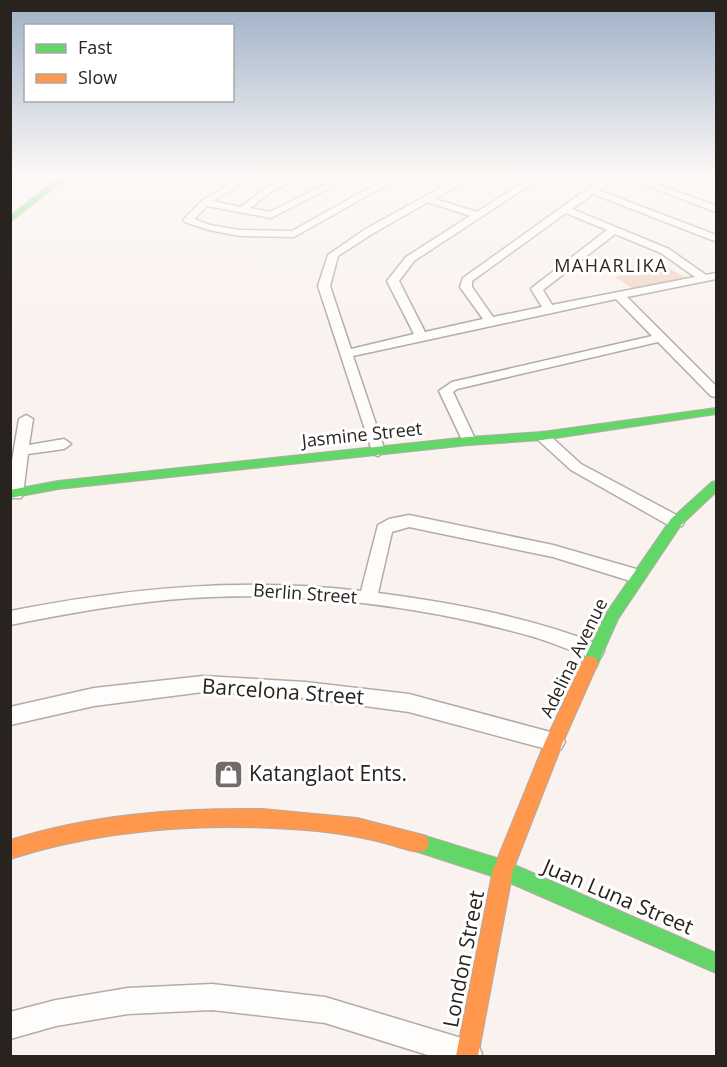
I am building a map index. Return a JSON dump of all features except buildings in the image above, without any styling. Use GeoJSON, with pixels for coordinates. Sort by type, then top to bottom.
{"type":"FeatureCollection","features":[{"type":"Feature","properties":{"kind":"street"},"geometry":{"type":"LineString","coordinates":[[218,227],[262,237],[278,237],[294,234],[307,227]]}},
{"type":"Feature","properties":{"kind":"street"},"geometry":{"type":"LineString","coordinates":[[378,451],[348,353],[324,286],[333,255],[380,227]]}},
{"type":"Feature","properties":{"kind":"street"},"geometry":{"type":"LineString","coordinates":[[421,336],[393,281],[410,259],[459,227]]}},
{"type":"Feature","properties":{"kind":"street"},"geometry":{"type":"LineString","coordinates":[[490,321],[465,284],[544,227]]}},
{"type":"Feature","properties":{"kind":"street"},"geometry":{"type":"LineString","coordinates":[[606,227],[665,251],[710,277]]}},
{"type":"Feature","properties":{"kind":"street"},"geometry":{"type":"LineString","coordinates":[[688,227],[717,238]]}},
{"type":"Feature","properties":{"kind":"street"},"geometry":{"type":"LineString","coordinates":[[549,309],[537,289],[614,230]]}},
{"type":"Feature","properties":{"kind":"street"},"geometry":{"type":"LineString","coordinates":[[348,353],[490,321],[620,297],[710,277]]}},
{"type":"Feature","properties":{"kind":"street"},"geometry":{"type":"LineString","coordinates":[[620,297],[717,393]]}},
{"type":"Feature","properties":{"kind":"street"},"geometry":{"type":"LineString","coordinates":[[469,441],[446,391],[453,386],[661,338]]}},
{"type":"Feature","properties":{"kind":"street","name":"Jasmine Street"},"geometry":{"type":"LineString","coordinates":[[13,494],[58,485],[469,441],[542,436],[717,411]]}},
{"type":"Feature","properties":{"kind":"street"},"geometry":{"type":"LineString","coordinates":[[13,494],[26,419]]}},
{"type":"Feature","properties":{"kind":"street"},"geometry":{"type":"LineString","coordinates":[[542,436],[576,467],[676,522]]}},
{"type":"Feature","properties":{"kind":"street"},"geometry":{"type":"LineString","coordinates":[[21,451],[64,444]]}},
{"type":"Feature","properties":{"kind":"street","name":"Adelina Avenue"},"geometry":{"type":"LineString","coordinates":[[503,870],[554,742],[612,616],[637,576],[676,522],[717,485]]}},
{"type":"Feature","properties":{"kind":"street"},"geometry":{"type":"LineString","coordinates":[[368,598],[384,529],[395,523],[410,521],[501,538],[605,564],[637,576]]}},
{"type":"Feature","properties":{"kind":"street","name":"Berlin Street"},"geometry":{"type":"LineString","coordinates":[[10,618],[89,602],[150,595],[250,590],[368,598],[483,617],[567,639],[594,651]]}},
{"type":"Feature","properties":{"kind":"street","name":"Barcelona Street"},"geometry":{"type":"LineString","coordinates":[[10,716],[94,697],[203,684],[305,690],[409,703],[554,742]]}},
{"type":"Feature","properties":{"kind":"street","name":"Juan Luna Street"},"geometry":{"type":"LineString","coordinates":[[10,850],[33,842],[112,825],[223,816],[316,820],[380,831],[503,870],[717,963]]}},
{"type":"Feature","properties":{"kind":"street","name":"London Street"},"geometry":{"type":"LineString","coordinates":[[467,1055],[503,870]]}},
{"type":"Feature","properties":{"kind":"street"},"geometry":{"type":"LineString","coordinates":[[10,1026],[56,1013],[128,1000],[212,997],[325,1010],[467,1055]]}},
{"type":"Feature","properties":{"kind":"shaded area"},"geometry":{"type":"Polygon","coordinates":[[[666,266],[686,278],[635,290],[615,277],[666,266]]]}},
{"type":"Feature","properties":{"kind":"traffic: fast"},"geometry":{"type":"LineString","coordinates":[[10,494],[58,485],[469,441],[542,436],[716,411]]}},
{"type":"Feature","properties":{"kind":"traffic: fast"},"geometry":{"type":"LineString","coordinates":[[590,663],[612,616],[676,522],[716,485]]}},
{"type":"Feature","properties":{"kind":"traffic: fast"},"geometry":{"type":"LineString","coordinates":[[419,843],[503,870],[716,963]]}},
{"type":"Feature","properties":{"kind":"traffic: slow"},"geometry":{"type":"LineString","coordinates":[[467,1056],[503,870],[554,742],[590,663]]}},
{"type":"Feature","properties":{"kind":"traffic: slow"},"geometry":{"type":"LineString","coordinates":[[10,850],[48,838],[107,827],[230,818],[325,823],[388,834],[419,843]]}},
{"type":"Feature","properties":{"kind":"place","name":"Katanglaot Ents."},"geometry":{"type":"Point","coordinates":[228,774]}},
{"type":"Feature","properties":{"kind":"district","name":"MAHARLIKA"},"geometry":{"type":"Point","coordinates":[611,266]}}]}
